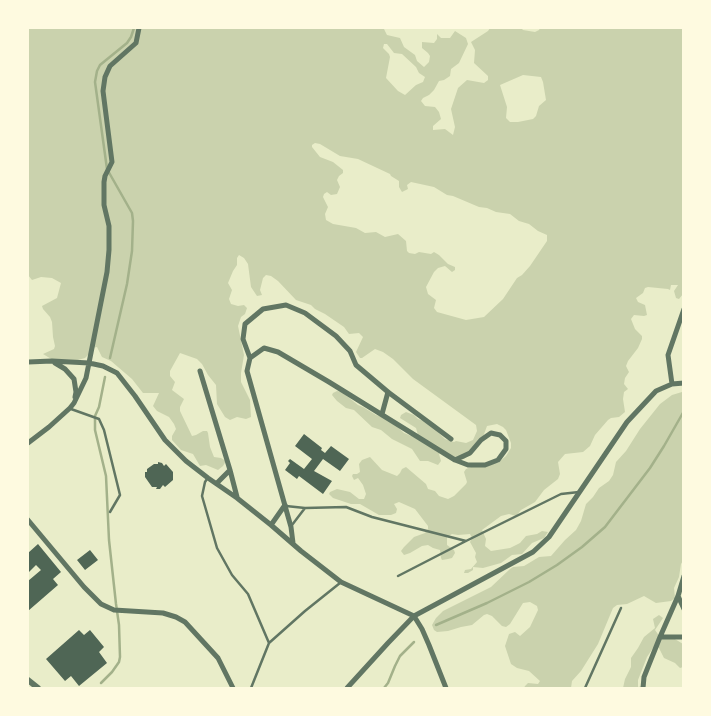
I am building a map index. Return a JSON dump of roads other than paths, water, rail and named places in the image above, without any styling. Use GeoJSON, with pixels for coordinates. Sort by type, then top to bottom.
{"type":"FeatureCollection","features":[{"type":"Feature","properties":{"kind":"street"},"geometry":{"type":"LineString","coordinates":[[28,443],[70,408],[86,378],[107,272],[109,250],[109,226],[104,205],[105,176],[112,162],[103,91],[105,78],[110,66],[136,43],[139,28]]}},
{"type":"Feature","properties":{"kind":"street"},"geometry":{"type":"LineString","coordinates":[[294,543],[247,371],[250,358],[243,339],[245,324],[263,309],[286,306],[305,313],[336,336],[350,351],[356,365],[388,392],[451,439]]}},
{"type":"Feature","properties":{"kind":"street"},"geometry":{"type":"LineString","coordinates":[[672,384],[668,355],[684,309]]}},
{"type":"Feature","properties":{"kind":"street"},"geometry":{"type":"LineString","coordinates":[[250,358],[264,348],[278,352],[455,460],[468,465],[485,465],[498,460],[506,449],[506,441],[500,434],[491,433],[470,453],[455,460]]}},
{"type":"Feature","properties":{"kind":"street"},"geometry":{"type":"LineString","coordinates":[[52,361],[65,369],[74,379],[76,392],[74,403]]}},
{"type":"Feature","properties":{"kind":"street"},"geometry":{"type":"LineString","coordinates":[[28,362],[89,363],[104,366],[117,373],[166,440],[186,461],[271,524],[301,551],[341,582],[414,616],[422,629],[446,688]]}},
{"type":"Feature","properties":{"kind":"street"},"geometry":{"type":"LineString","coordinates":[[200,372],[237,498]]}},
{"type":"Feature","properties":{"kind":"street"},"geometry":{"type":"LineString","coordinates":[[347,688],[414,616],[533,552],[549,537],[627,422],[656,391],[672,384],[684,383]]}},
{"type":"Feature","properties":{"kind":"street"},"geometry":{"type":"LineString","coordinates":[[382,414],[388,392]]}},
{"type":"Feature","properties":{"kind":"street"},"geometry":{"type":"LineString","coordinates":[[217,483],[230,470]]}},
{"type":"Feature","properties":{"kind":"street"},"geometry":{"type":"LineString","coordinates":[[271,524],[285,505]]}},
{"type":"Feature","properties":{"kind":"street"},"geometry":{"type":"LineString","coordinates":[[28,520],[84,587],[101,604],[114,610],[163,613],[186,622],[218,658],[234,688]]}},
{"type":"Feature","properties":{"kind":"street"},"geometry":{"type":"LineString","coordinates":[[643,688],[644,677],[678,596],[684,576]]}},
{"type":"Feature","properties":{"kind":"street"},"geometry":{"type":"LineString","coordinates":[[678,596],[684,609]]}},
{"type":"Feature","properties":{"kind":"street"},"geometry":{"type":"LineString","coordinates":[[660,637],[684,637]]}},
{"type":"Feature","properties":{"kind":"street"},"geometry":{"type":"LineString","coordinates":[[28,680],[37,688]]}},
{"type":"Feature","properties":{"kind":"lane"},"geometry":{"type":"LineString","coordinates":[[70,408],[99,419],[102,424],[120,495],[110,512]]}},
{"type":"Feature","properties":{"kind":"lane"},"geometry":{"type":"LineString","coordinates":[[208,478],[205,482],[202,496],[217,548],[232,575],[248,594],[269,644]]}},
{"type":"Feature","properties":{"kind":"lane"},"geometry":{"type":"LineString","coordinates":[[398,576],[561,494],[580,492]]}},
{"type":"Feature","properties":{"kind":"lane"},"geometry":{"type":"LineString","coordinates":[[285,505],[305,508],[346,507],[372,517],[466,541]]}},
{"type":"Feature","properties":{"kind":"lane"},"geometry":{"type":"LineString","coordinates":[[291,527],[305,508]]}},
{"type":"Feature","properties":{"kind":"lane"},"geometry":{"type":"LineString","coordinates":[[252,688],[269,644],[305,611],[341,582]]}},
{"type":"Feature","properties":{"kind":"lane"},"geometry":{"type":"LineString","coordinates":[[586,688],[621,608]]}},
{"type":"Feature","properties":{"kind":"waterway"},"geometry":{"type":"LineString","coordinates":[[110,358],[127,284],[132,251],[133,221],[132,213],[107,169],[95,82],[100,65],[127,43],[134,28]]}},
{"type":"Feature","properties":{"kind":"waterway"},"geometry":{"type":"LineString","coordinates":[[101,683],[112,672],[120,657],[119,625],[109,540],[106,476],[95,430],[95,416],[99,407],[105,377]]}},
{"type":"Feature","properties":{"kind":"waterway"},"geometry":{"type":"LineString","coordinates":[[436,625],[529,582],[582,547],[605,527],[650,468],[684,411]]}},
{"type":"Feature","properties":{"kind":"waterway"},"geometry":{"type":"LineString","coordinates":[[384,688],[400,656],[414,642]]}}]}
